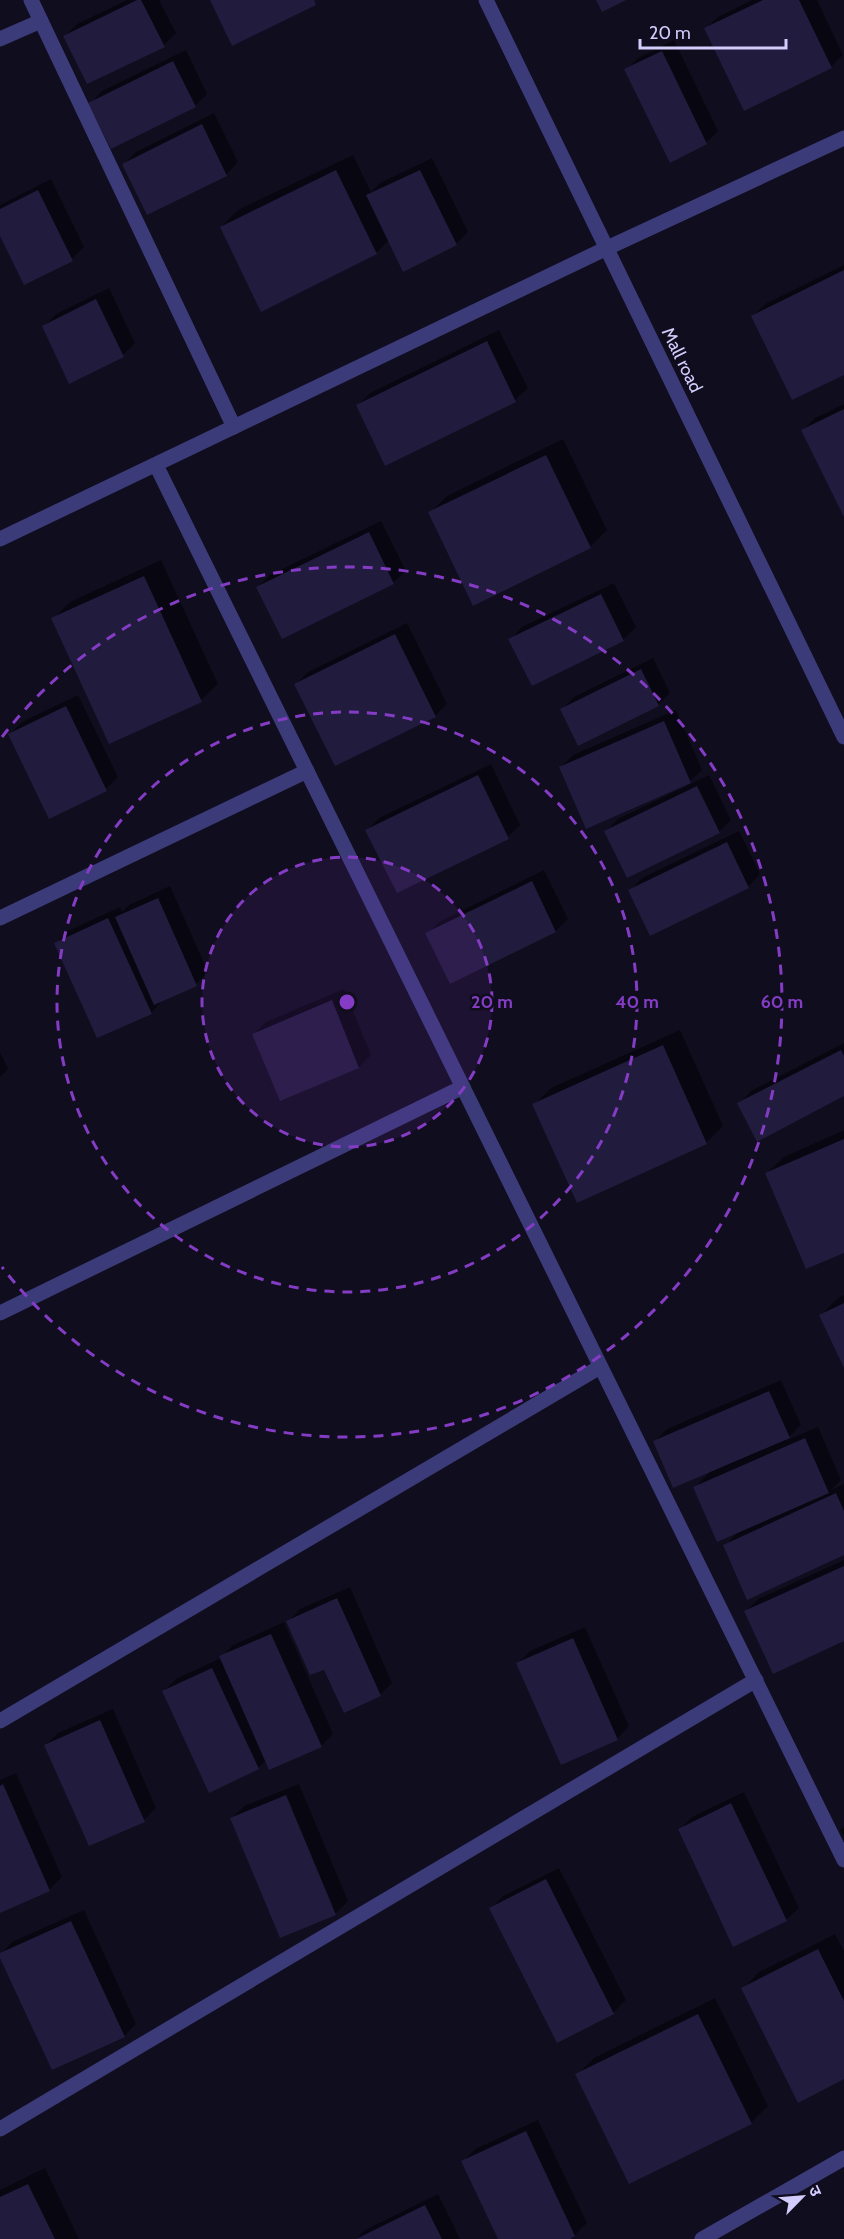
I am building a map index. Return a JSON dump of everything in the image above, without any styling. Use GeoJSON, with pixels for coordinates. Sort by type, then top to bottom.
{"type":"FeatureCollection","features":[{"type":"Feature","properties":{"kind":"street"},"geometry":{"type":"LineString","coordinates":[[31,0],[234,428]]}},
{"type":"Feature","properties":{"kind":"street","name":"Mall road"},"geometry":{"type":"LineString","coordinates":[[486,0],[605,249],[844,736]]}},
{"type":"Feature","properties":{"kind":"street"},"geometry":{"type":"LineString","coordinates":[[0,39],[41,21]]}},
{"type":"Feature","properties":{"kind":"street"},"geometry":{"type":"LineString","coordinates":[[0,539],[605,249],[844,138]]}},
{"type":"Feature","properties":{"kind":"street"},"geometry":{"type":"LineString","coordinates":[[156,465],[844,1860]]}},
{"type":"Feature","properties":{"kind":"street"},"geometry":{"type":"LineString","coordinates":[[0,918],[308,771]]}},
{"type":"Feature","properties":{"kind":"street"},"geometry":{"type":"LineString","coordinates":[[0,1313],[463,1087]]}},
{"type":"Feature","properties":{"kind":"street"},"geometry":{"type":"LineString","coordinates":[[0,1721],[600,1367]]}},
{"type":"Feature","properties":{"kind":"street"},"geometry":{"type":"LineString","coordinates":[[0,2129],[756,1680]]}},
{"type":"Feature","properties":{"kind":"street"},"geometry":{"type":"LineString","coordinates":[[702,2239],[844,2158]]}},
{"type":"Feature","properties":{"kind":"building"},"geometry":{"type":"Polygon","coordinates":[[[141,0],[165,47],[87,84],[63,36],[141,0]]]}},
{"type":"Feature","properties":{"kind":"building"},"geometry":{"type":"Polygon","coordinates":[[[210,0],[314,0],[316,5],[232,46],[210,0]]]}},
{"type":"Feature","properties":{"kind":"building"},"geometry":{"type":"Polygon","coordinates":[[[596,0],[626,0],[602,12],[596,0]]]}},
{"type":"Feature","properties":{"kind":"building"},"geometry":{"type":"Polygon","coordinates":[[[763,0],[799,0],[832,68],[744,111],[704,28],[763,0]]]}},
{"type":"Feature","properties":{"kind":"building"},"geometry":{"type":"Polygon","coordinates":[[[662,51],[707,144],[670,163],[624,69],[662,51]]]}},
{"type":"Feature","properties":{"kind":"building"},"geometry":{"type":"Polygon","coordinates":[[[173,61],[196,107],[111,149],[88,103],[173,61]]]}},
{"type":"Feature","properties":{"kind":"building"},"geometry":{"type":"Polygon","coordinates":[[[202,124],[227,176],[147,215],[122,164],[202,124]]]}},
{"type":"Feature","properties":{"kind":"building"},"geometry":{"type":"Polygon","coordinates":[[[336,170],[377,254],[261,312],[220,227],[336,170]]]}},
{"type":"Feature","properties":{"kind":"building"},"geometry":{"type":"Polygon","coordinates":[[[420,170],[457,245],[403,272],[366,195],[420,170]]]}},
{"type":"Feature","properties":{"kind":"building"},"geometry":{"type":"Polygon","coordinates":[[[38,190],[73,261],[24,285],[0,236],[0,209],[38,190]]]}},
{"type":"Feature","properties":{"kind":"building"},"geometry":{"type":"Polygon","coordinates":[[[844,270],[844,375],[792,400],[751,316],[844,270]]]}},
{"type":"Feature","properties":{"kind":"building"},"geometry":{"type":"Polygon","coordinates":[[[96,299],[124,357],[69,384],[42,326],[96,299]]]}},
{"type":"Feature","properties":{"kind":"building"},"geometry":{"type":"Polygon","coordinates":[[[487,341],[516,402],[385,466],[356,405],[487,341]]]}},
{"type":"Feature","properties":{"kind":"building"},"geometry":{"type":"Polygon","coordinates":[[[844,409],[844,517],[801,430],[844,409]]]}},
{"type":"Feature","properties":{"kind":"building"},"geometry":{"type":"Polygon","coordinates":[[[546,455],[591,548],[473,606],[428,512],[546,455]]]}},
{"type":"Feature","properties":{"kind":"building"},"geometry":{"type":"Polygon","coordinates":[[[369,532],[394,584],[282,639],[256,587],[369,532]]]}},
{"type":"Feature","properties":{"kind":"building"},"geometry":{"type":"Polygon","coordinates":[[[144,576],[202,702],[109,744],[51,618],[144,576]]]}},
{"type":"Feature","properties":{"kind":"building"},"geometry":{"type":"Polygon","coordinates":[[[601,594],[624,641],[532,686],[508,639],[601,594]]]}},
{"type":"Feature","properties":{"kind":"building"},"geometry":{"type":"Polygon","coordinates":[[[395,634],[436,717],[335,766],[294,684],[395,634]]]}},
{"type":"Feature","properties":{"kind":"building"},"geometry":{"type":"Polygon","coordinates":[[[641,669],[659,706],[578,746],[560,709],[641,669]]]}},
{"type":"Feature","properties":{"kind":"building"},"geometry":{"type":"Polygon","coordinates":[[[66,706],[107,791],[49,819],[8,734],[66,706]]]}},
{"type":"Feature","properties":{"kind":"building"},"geometry":{"type":"Polygon","coordinates":[[[664,721],[691,783],[586,829],[559,767],[664,721]]]}},
{"type":"Feature","properties":{"kind":"building"},"geometry":{"type":"Polygon","coordinates":[[[478,775],[509,839],[397,893],[365,830],[478,775]]]}},
{"type":"Feature","properties":{"kind":"building"},"geometry":{"type":"Polygon","coordinates":[[[697,786],[720,833],[627,878],[604,831],[697,786]]]}},
{"type":"Feature","properties":{"kind":"building"},"geometry":{"type":"Polygon","coordinates":[[[727,842],[749,888],[650,936],[628,890],[727,842]]]}},
{"type":"Feature","properties":{"kind":"building"},"geometry":{"type":"Polygon","coordinates":[[[532,881],[556,932],[450,984],[425,933],[532,881]]]}},
{"type":"Feature","properties":{"kind":"building"},"geometry":{"type":"Polygon","coordinates":[[[158,898],[197,986],[154,1005],[115,917],[158,898]]]}},
{"type":"Feature","properties":{"kind":"building"},"geometry":{"type":"Polygon","coordinates":[[[108,918],[152,1014],[97,1038],[54,943],[108,918]]]}},
{"type":"Feature","properties":{"kind":"building"},"geometry":{"type":"Polygon","coordinates":[[[332,1000],[359,1068],[280,1101],[252,1034],[332,1000]]]}},
{"type":"Feature","properties":{"kind":"building"},"geometry":{"type":"Polygon","coordinates":[[[663,1045],[707,1144],[577,1203],[532,1104],[663,1045]]]}},
{"type":"Feature","properties":{"kind":"building"},"geometry":{"type":"Polygon","coordinates":[[[841,1050],[844,1056],[844,1096],[757,1142],[737,1103],[841,1050]]]}},
{"type":"Feature","properties":{"kind":"building"},"geometry":{"type":"Polygon","coordinates":[[[844,1139],[844,1253],[806,1269],[765,1173],[844,1139]]]}},
{"type":"Feature","properties":{"kind":"building"},"geometry":{"type":"Polygon","coordinates":[[[844,1303],[844,1368],[819,1315],[844,1303]]]}},
{"type":"Feature","properties":{"kind":"building"},"geometry":{"type":"Polygon","coordinates":[[[769,1391],[790,1438],[673,1488],[653,1441],[769,1391]]]}},
{"type":"Feature","properties":{"kind":"building"},"geometry":{"type":"Polygon","coordinates":[[[805,1438],[829,1493],[717,1542],[693,1487],[805,1438]]]}},
{"type":"Feature","properties":{"kind":"building"},"geometry":{"type":"Polygon","coordinates":[[[836,1493],[844,1511],[844,1555],[747,1600],[723,1545],[836,1493]]]}},
{"type":"Feature","properties":{"kind":"building"},"geometry":{"type":"Polygon","coordinates":[[[844,1566],[844,1641],[773,1674],[744,1611],[844,1566]]]}},
{"type":"Feature","properties":{"kind":"building"},"geometry":{"type":"Polygon","coordinates":[[[337,1598],[381,1696],[344,1713],[324,1670],[310,1675],[286,1621],[337,1598]]]}},
{"type":"Feature","properties":{"kind":"building"},"geometry":{"type":"Polygon","coordinates":[[[271,1634],[322,1747],[269,1770],[219,1656],[271,1634]]]}},
{"type":"Feature","properties":{"kind":"building"},"geometry":{"type":"Polygon","coordinates":[[[573,1638],[618,1740],[561,1765],[516,1663],[573,1638]]]}},
{"type":"Feature","properties":{"kind":"building"},"geometry":{"type":"Polygon","coordinates":[[[212,1668],[259,1769],[209,1793],[162,1691],[212,1668]]]}},
{"type":"Feature","properties":{"kind":"building"},"geometry":{"type":"Polygon","coordinates":[[[100,1720],[145,1822],[89,1846],[44,1745],[100,1720]]]}},
{"type":"Feature","properties":{"kind":"building"},"geometry":{"type":"Polygon","coordinates":[[[3,1784],[50,1891],[0,1913],[0,1786],[3,1784]]]}},
{"type":"Feature","properties":{"kind":"building"},"geometry":{"type":"Polygon","coordinates":[[[286,1795],[336,1915],[280,1938],[230,1818],[286,1795]]]}},
{"type":"Feature","properties":{"kind":"building"},"geometry":{"type":"Polygon","coordinates":[[[731,1803],[787,1921],[733,1947],[678,1829],[731,1803]]]}},
{"type":"Feature","properties":{"kind":"building"},"geometry":{"type":"Polygon","coordinates":[[[546,1879],[614,2014],[557,2043],[489,1908],[546,1879]]]}},
{"type":"Feature","properties":{"kind":"building"},"geometry":{"type":"Polygon","coordinates":[[[71,1921],[125,2037],[52,2070],[0,1958],[0,1953],[71,1921]]]}},
{"type":"Feature","properties":{"kind":"building"},"geometry":{"type":"Polygon","coordinates":[[[818,1949],[844,2001],[844,2079],[798,2103],[741,1988],[818,1949]]]}},
{"type":"Feature","properties":{"kind":"building"},"geometry":{"type":"Polygon","coordinates":[[[698,2014],[752,2124],[629,2184],[575,2074],[698,2014]]]}},
{"type":"Feature","properties":{"kind":"building"},"geometry":{"type":"Polygon","coordinates":[[[526,2131],[575,2236],[570,2239],[498,2239],[461,2161],[526,2131]]]}},
{"type":"Feature","properties":{"kind":"building"},"geometry":{"type":"Polygon","coordinates":[[[28,2184],[55,2239],[0,2239],[0,2197],[28,2184]]]}},
{"type":"Feature","properties":{"kind":"building"},"geometry":{"type":"Polygon","coordinates":[[[425,2205],[442,2239],[356,2239],[425,2205]]]}}]}
